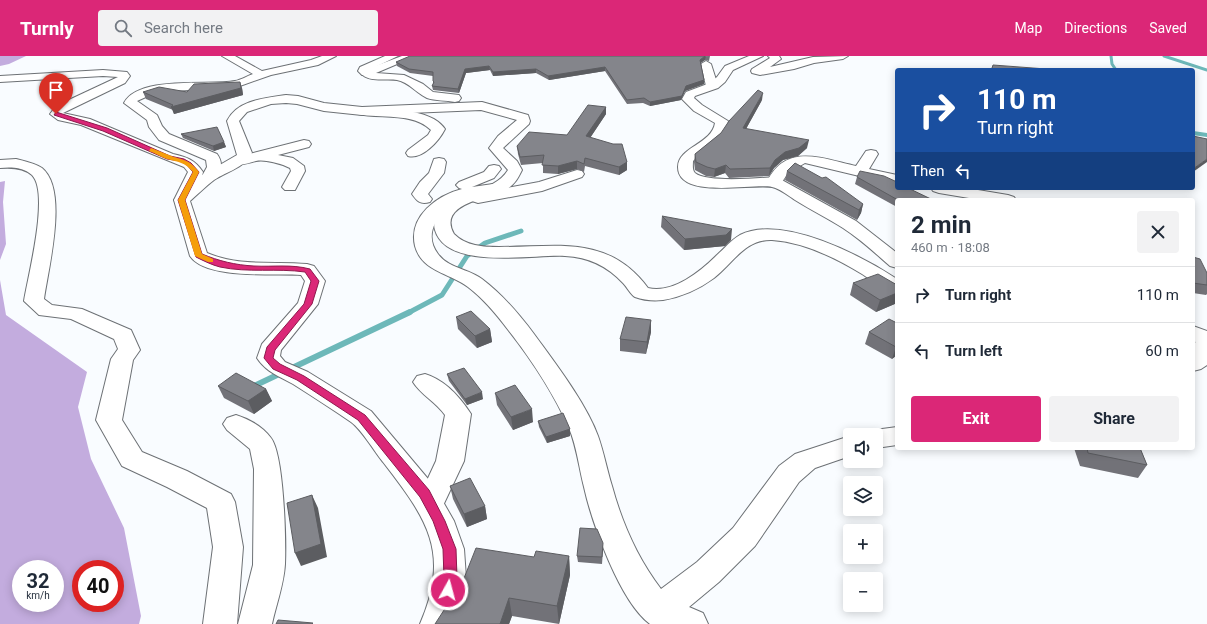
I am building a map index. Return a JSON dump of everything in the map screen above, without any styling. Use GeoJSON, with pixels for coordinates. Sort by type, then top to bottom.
{"type":"FeatureCollection","features":[{"type":"Feature","properties":{"kind":"street"},"geometry":{"type":"LineString","coordinates":[[228,56],[262,75]]}},
{"type":"Feature","properties":{"kind":"street"},"geometry":{"type":"LineString","coordinates":[[393,56],[364,69],[363,71],[368,75],[406,79],[419,86],[430,95],[481,99],[510,109],[524,118]]}},
{"type":"Feature","properties":{"kind":"street"},"geometry":{"type":"LineString","coordinates":[[366,73],[411,56]]}},
{"type":"Feature","properties":{"kind":"street"},"geometry":{"type":"LineString","coordinates":[[773,56],[776,59],[756,71],[760,72],[794,66],[813,60],[843,56]]}},
{"type":"Feature","properties":{"kind":"street"},"geometry":{"type":"LineString","coordinates":[[182,200],[209,176],[215,168],[212,157],[164,137],[156,127],[153,118],[130,103],[132,99],[155,89],[237,84],[262,75],[326,57]]}},
{"type":"Feature","properties":{"kind":"street"},"geometry":{"type":"LineString","coordinates":[[759,57],[729,68],[725,71],[720,81],[712,86],[690,94],[688,99],[698,108],[722,121],[722,126],[718,134],[686,160],[685,168],[688,175],[699,181],[723,184],[775,182],[850,225],[895,260]]}},
{"type":"Feature","properties":{"kind":"street"},"geometry":{"type":"LineString","coordinates":[[706,64],[712,86]]}},
{"type":"Feature","properties":{"kind":"street"},"geometry":{"type":"LineString","coordinates":[[0,79],[104,73],[123,74],[125,76],[121,81],[60,110],[56,114],[105,129],[169,158],[182,160],[189,164],[196,172],[182,200],[199,256],[220,265],[307,270],[315,281],[308,304],[270,349],[268,358],[277,367],[300,378],[362,417],[424,494],[439,521],[449,549],[450,578],[442,614],[437,624]]}},
{"type":"Feature","properties":{"kind":"street"},"geometry":{"type":"LineString","coordinates":[[239,161],[245,153],[233,121],[236,115],[243,109],[270,101],[286,99],[298,100],[324,107],[414,117],[431,122],[438,129],[434,137],[413,153]]}},
{"type":"Feature","properties":{"kind":"street"},"geometry":{"type":"LineString","coordinates":[[362,111],[482,106],[524,118]]}},
{"type":"Feature","properties":{"kind":"street"},"geometry":{"type":"LineString","coordinates":[[426,210],[436,206],[446,199],[494,179],[509,181],[515,170],[512,164],[496,148],[497,144],[521,123],[524,118]]}},
{"type":"Feature","properties":{"kind":"street"},"geometry":{"type":"LineString","coordinates":[[209,176],[239,161],[304,144]]}},
{"type":"Feature","properties":{"kind":"street"},"geometry":{"type":"LineString","coordinates":[[860,171],[871,154]]}},
{"type":"Feature","properties":{"kind":"street"},"geometry":{"type":"LineString","coordinates":[[257,156],[288,161],[297,166],[298,170],[290,187]]}},
{"type":"Feature","properties":{"kind":"street"},"geometry":{"type":"LineString","coordinates":[[775,182],[777,175],[785,168],[797,160],[805,159],[895,180]]}},
{"type":"Feature","properties":{"kind":"street"},"geometry":{"type":"LineString","coordinates":[[0,164],[10,162],[29,167],[40,174],[44,182],[48,203],[34,301],[46,311],[74,313],[101,324],[122,335],[129,350],[122,359],[109,420],[132,459],[177,479],[221,502],[228,547],[220,624]]}},
{"type":"Feature","properties":{"kind":"street"},"geometry":{"type":"LineString","coordinates":[[439,162],[439,172],[420,194],[426,210],[422,237],[425,249],[438,266],[472,281],[488,294],[511,318],[531,344],[559,388],[582,429],[599,493],[624,557],[639,586],[659,611],[691,624]]}},
{"type":"Feature","properties":{"kind":"street"},"geometry":{"type":"LineString","coordinates":[[461,200],[542,186],[577,174]]}},
{"type":"Feature","properties":{"kind":"street"},"geometry":{"type":"LineString","coordinates":[[494,179],[454,204],[444,215],[441,226],[444,236],[461,246],[478,251],[566,251],[595,255],[613,265],[637,286],[641,292],[648,295],[671,293],[688,285],[712,270],[742,242],[754,236],[769,235],[787,237],[830,250],[862,266],[895,287]]}},
{"type":"Feature","properties":{"kind":"street"},"geometry":{"type":"LineString","coordinates":[[956,190],[998,198]]}},
{"type":"Feature","properties":{"kind":"street"},"geometry":{"type":"LineString","coordinates":[[1195,335],[1207,339],[1204,356],[1195,363]]}},
{"type":"Feature","properties":{"kind":"street"},"geometry":{"type":"LineString","coordinates":[[425,382],[448,400],[458,414],[456,433],[450,461],[430,504]]}},
{"type":"Feature","properties":{"kind":"street"},"geometry":{"type":"LineString","coordinates":[[236,424],[251,434],[262,445],[268,469],[269,565],[255,624]]}},
{"type":"Feature","properties":{"kind":"street"},"geometry":{"type":"LineString","coordinates":[[883,437],[895,436]]}},
{"type":"Feature","properties":{"kind":"street"},"geometry":{"type":"LineString","coordinates":[[659,611],[708,572],[744,538],[789,474],[805,461],[843,448]]}},
{"type":"Feature","properties":{"kind":"shaded area"},"geometry":{"type":"Polygon","coordinates":[[[0,56],[26,56],[9,64],[0,66],[0,56]]]}},
{"type":"Feature","properties":{"kind":"shaded area"},"geometry":{"type":"Polygon","coordinates":[[[5,181],[3,202],[6,244],[0,260],[0,182],[5,181]]]}},
{"type":"Feature","properties":{"kind":"shaded area"},"geometry":{"type":"Polygon","coordinates":[[[0,280],[6,315],[87,372],[78,407],[91,459],[124,528],[141,616],[139,624],[0,624],[0,280]]]}},
{"type":"Feature","properties":{"kind":"building"},"geometry":{"type":"Polygon","coordinates":[[[410,56],[705,56],[700,60],[704,80],[686,86],[682,96],[650,102],[644,98],[627,100],[605,67],[548,76],[536,69],[493,72],[489,66],[465,69],[458,89],[432,86],[434,82],[433,72],[409,69],[396,62],[410,56]]]}},
{"type":"Feature","properties":{"kind":"building"},"geometry":{"type":"Polygon","coordinates":[[[993,65],[1033,68],[992,68],[993,65]]]}},
{"type":"Feature","properties":{"kind":"building"},"geometry":{"type":"Polygon","coordinates":[[[240,82],[241,88],[171,107],[173,105],[143,92],[159,87],[187,92],[194,84],[240,82]]]}},
{"type":"Feature","properties":{"kind":"building"},"geometry":{"type":"Polygon","coordinates":[[[758,90],[763,93],[743,128],[809,140],[799,148],[785,152],[775,160],[770,168],[730,169],[726,165],[715,169],[696,162],[695,154],[721,133],[729,121],[758,90]]]}},
{"type":"Feature","properties":{"kind":"building"},"geometry":{"type":"Polygon","coordinates":[[[588,105],[606,107],[586,136],[613,144],[622,144],[627,162],[619,167],[585,158],[584,164],[577,161],[558,166],[542,165],[544,155],[520,157],[517,146],[529,132],[567,135],[588,105]]]}},
{"type":"Feature","properties":{"kind":"building"},"geometry":{"type":"Polygon","coordinates":[[[217,127],[224,142],[213,146],[181,134],[217,127]]]}},
{"type":"Feature","properties":{"kind":"building"},"geometry":{"type":"Polygon","coordinates":[[[1195,136],[1207,139],[1207,159],[1195,168],[1195,136]]]}},
{"type":"Feature","properties":{"kind":"building"},"geometry":{"type":"Polygon","coordinates":[[[795,163],[822,178],[826,177],[863,204],[859,210],[787,171],[795,163]]]}},
{"type":"Feature","properties":{"kind":"building"},"geometry":{"type":"Polygon","coordinates":[[[860,171],[884,176],[895,181],[895,190],[912,190],[929,198],[895,198],[857,177],[860,171]]]}},
{"type":"Feature","properties":{"kind":"building"},"geometry":{"type":"Polygon","coordinates":[[[662,216],[732,229],[726,235],[685,239],[662,216]]]}},
{"type":"Feature","properties":{"kind":"building"},"geometry":{"type":"Polygon","coordinates":[[[1195,258],[1200,259],[1207,273],[1207,285],[1195,283],[1195,258]]]}},
{"type":"Feature","properties":{"kind":"building"},"geometry":{"type":"Polygon","coordinates":[[[878,274],[895,284],[895,294],[880,300],[853,283],[878,274]]]}},
{"type":"Feature","properties":{"kind":"building"},"geometry":{"type":"Polygon","coordinates":[[[471,311],[490,329],[475,336],[456,317],[471,311]]]}},
{"type":"Feature","properties":{"kind":"building"},"geometry":{"type":"Polygon","coordinates":[[[626,317],[651,320],[647,342],[620,339],[626,317]]]}},
{"type":"Feature","properties":{"kind":"building"},"geometry":{"type":"Polygon","coordinates":[[[889,319],[895,322],[895,346],[869,332],[889,319]]]}},
{"type":"Feature","properties":{"kind":"building"},"geometry":{"type":"Polygon","coordinates":[[[464,368],[482,392],[465,399],[447,374],[464,368]]]}},
{"type":"Feature","properties":{"kind":"building"},"geometry":{"type":"Polygon","coordinates":[[[236,373],[266,389],[248,401],[218,386],[236,373]]]}},
{"type":"Feature","properties":{"kind":"building"},"geometry":{"type":"Polygon","coordinates":[[[515,385],[532,409],[511,417],[495,393],[515,385]]]}},
{"type":"Feature","properties":{"kind":"building"},"geometry":{"type":"Polygon","coordinates":[[[563,413],[570,429],[546,437],[538,421],[563,413]]]}},
{"type":"Feature","properties":{"kind":"building"},"geometry":{"type":"Polygon","coordinates":[[[1087,450],[1141,450],[1147,465],[1088,453],[1087,450]]]}},
{"type":"Feature","properties":{"kind":"building"},"geometry":{"type":"Polygon","coordinates":[[[470,478],[485,506],[464,514],[450,486],[470,478]]]}},
{"type":"Feature","properties":{"kind":"building"},"geometry":{"type":"Polygon","coordinates":[[[312,495],[321,544],[295,553],[287,503],[312,495]]]}},
{"type":"Feature","properties":{"kind":"building"},"geometry":{"type":"Polygon","coordinates":[[[580,528],[597,529],[603,543],[602,557],[577,556],[580,528]]]}},
{"type":"Feature","properties":{"kind":"building"},"geometry":{"type":"Polygon","coordinates":[[[476,548],[534,557],[536,551],[569,556],[557,606],[509,598],[500,624],[435,624],[446,607],[453,606],[476,548]]]}},
{"type":"Feature","properties":{"kind":"building"},"geometry":{"type":"Polygon","coordinates":[[[278,620],[313,623],[276,624],[278,620]]]}},
{"type":"Feature","properties":{"kind":"waterway"},"geometry":{"type":"LineString","coordinates":[[1111,56],[1112,64],[1115,68]]}},
{"type":"Feature","properties":{"kind":"waterway"},"geometry":{"type":"LineString","coordinates":[[1164,56],[1207,70]]}},
{"type":"Feature","properties":{"kind":"waterway"},"geometry":{"type":"LineString","coordinates":[[1195,133],[1207,135]]}},
{"type":"Feature","properties":{"kind":"waterway"},"geometry":{"type":"LineString","coordinates":[[409,313],[442,295],[467,256],[485,243],[521,231]]}},
{"type":"Feature","properties":{"kind":"waterway"},"geometry":{"type":"LineString","coordinates":[[252,387],[409,313]]}},
{"type":"Feature","properties":{"kind":"slow traffic"},"geometry":{"type":"LineString","coordinates":[[151,150],[169,158],[182,160],[189,164],[196,172],[182,200],[199,256],[211,261]]}},
{"type":"Feature","properties":{"kind":"route"},"geometry":{"type":"LineString","coordinates":[[56,114],[105,129],[169,158],[182,160],[189,164],[196,172],[182,200],[199,256],[220,265],[307,270],[315,281],[308,304],[287,332],[270,349],[268,358],[277,367],[300,378],[362,417],[386,449],[424,494],[439,521],[449,549],[450,578],[448,590]]}}]}
